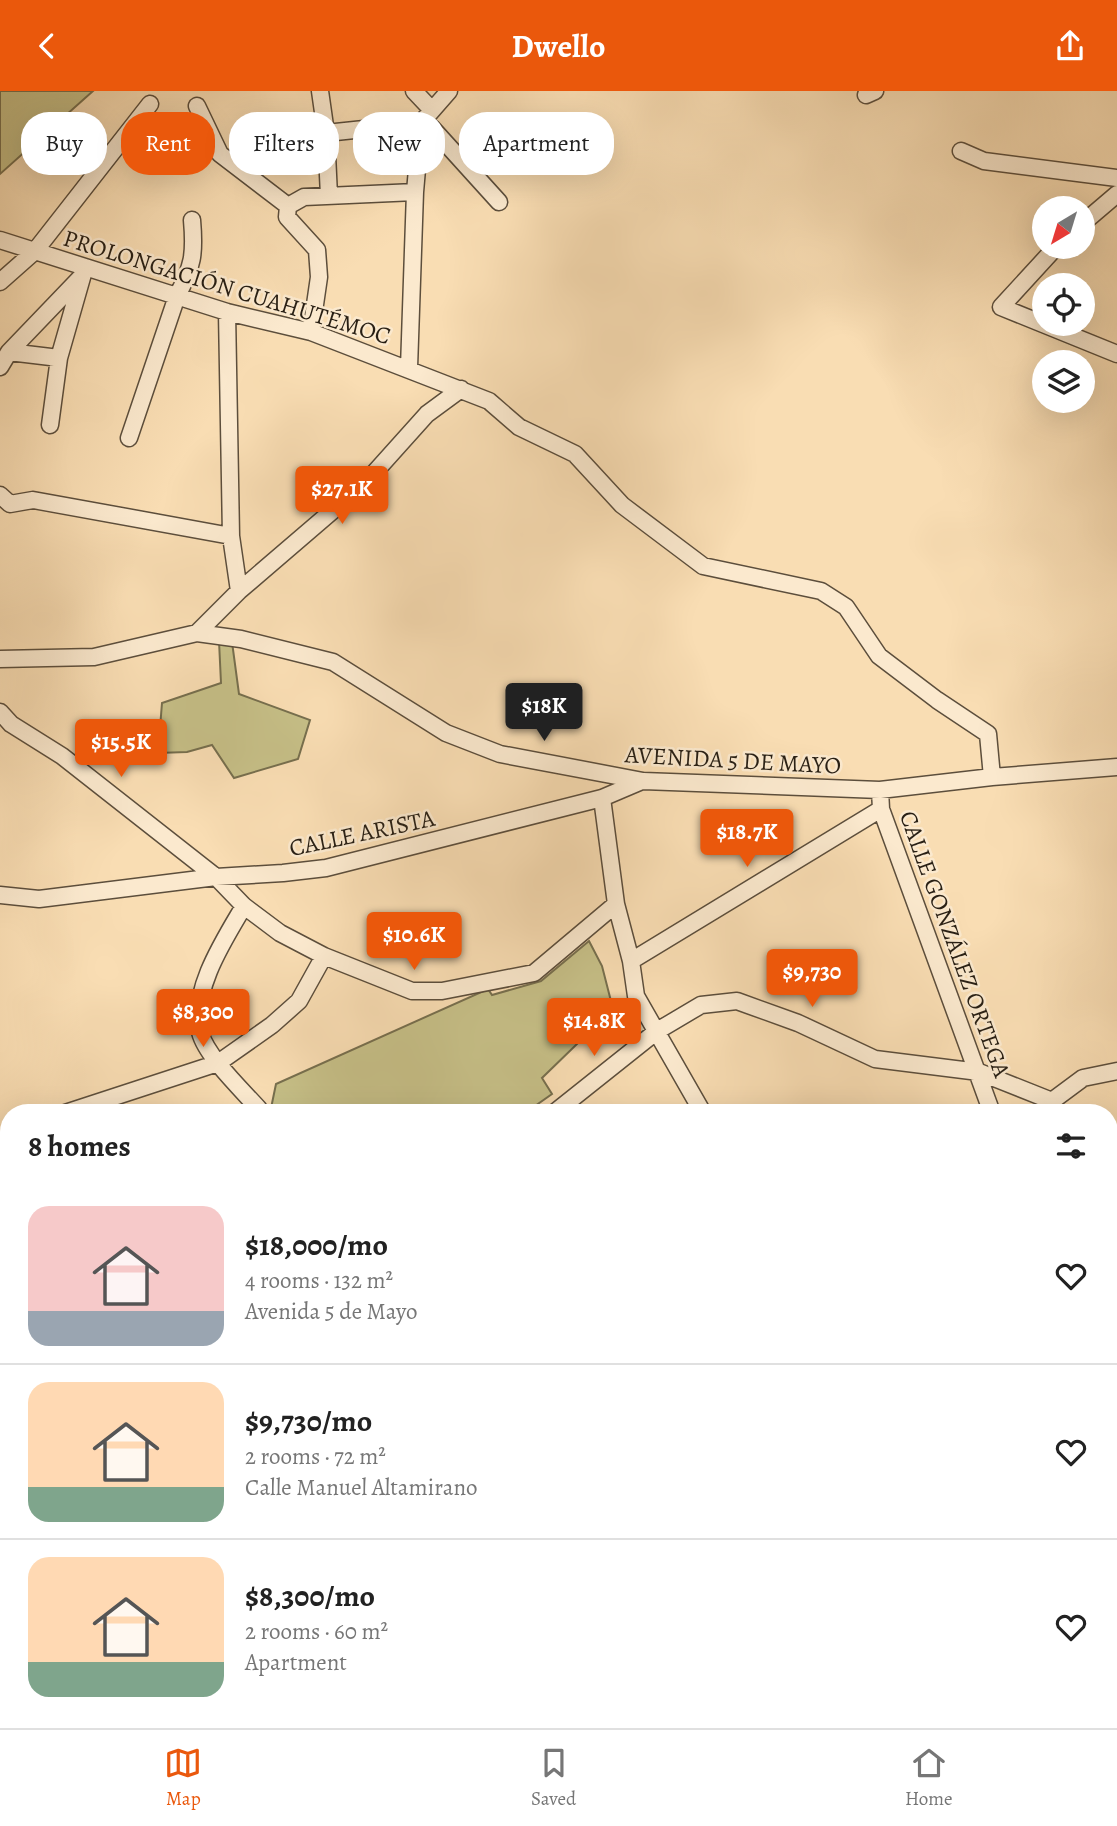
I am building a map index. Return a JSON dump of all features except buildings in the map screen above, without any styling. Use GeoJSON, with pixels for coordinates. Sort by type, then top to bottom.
{"type":"FeatureCollection","features":[{"type":"Feature","properties":{"kind":"street"},"geometry":{"type":"LineString","coordinates":[[320,91],[323,112]]}},
{"type":"Feature","properties":{"kind":"street"},"geometry":{"type":"LineString","coordinates":[[414,91],[431,109]]}},
{"type":"Feature","properties":{"kind":"street"},"geometry":{"type":"LineString","coordinates":[[429,112],[449,91]]}},
{"type":"Feature","properties":{"kind":"street"},"geometry":{"type":"LineString","coordinates":[[0,282],[34,251],[150,104]]}},
{"type":"Feature","properties":{"kind":"street"},"geometry":{"type":"LineString","coordinates":[[197,106],[220,154],[288,206]]}},
{"type":"Feature","properties":{"kind":"street"},"geometry":{"type":"LineString","coordinates":[[445,142],[499,202]]}},
{"type":"Feature","properties":{"kind":"street"},"geometry":{"type":"LineString","coordinates":[[961,151],[984,161],[1117,178]]}},
{"type":"Feature","properties":{"kind":"street"},"geometry":{"type":"LineString","coordinates":[[328,175],[329,196]]}},
{"type":"Feature","properties":{"kind":"street"},"geometry":{"type":"LineString","coordinates":[[409,368],[416,175]]}},
{"type":"Feature","properties":{"kind":"street"},"geometry":{"type":"LineString","coordinates":[[288,206],[304,197],[415,192]]}},
{"type":"Feature","properties":{"kind":"street"},"geometry":{"type":"LineString","coordinates":[[1096,212],[1117,194]]}},
{"type":"Feature","properties":{"kind":"street"},"geometry":{"type":"LineString","coordinates":[[288,206],[287,217],[317,250],[319,277],[312,332]]}},
{"type":"Feature","properties":{"kind":"street"},"geometry":{"type":"LineString","coordinates":[[129,437],[177,296],[188,276],[195,251],[192,221]]}},
{"type":"Feature","properties":{"kind":"street","name":"PROLONGACIÓN CUAHUTÉMOC"},"geometry":{"type":"LineString","coordinates":[[0,240],[83,271],[227,312],[312,332],[489,401],[519,427],[575,454],[621,505],[703,566],[821,591],[846,607],[879,656],[988,734],[992,777]]}},
{"type":"Feature","properties":{"kind":"street"},"geometry":{"type":"LineString","coordinates":[[1045,259],[1001,307],[1117,353]]}},
{"type":"Feature","properties":{"kind":"street"},"geometry":{"type":"LineString","coordinates":[[0,367],[9,352],[83,271]]}},
{"type":"Feature","properties":{"kind":"street"},"geometry":{"type":"LineString","coordinates":[[50,425],[60,358],[83,271]]}},
{"type":"Feature","properties":{"kind":"street"},"geometry":{"type":"LineString","coordinates":[[227,312],[230,536],[239,591]]}},
{"type":"Feature","properties":{"kind":"street"},"geometry":{"type":"LineString","coordinates":[[9,352],[60,358]]}},
{"type":"Feature","properties":{"kind":"street"},"geometry":{"type":"LineString","coordinates":[[197,633],[239,591],[366,482],[427,414],[461,389]]}},
{"type":"Feature","properties":{"kind":"street"},"geometry":{"type":"LineString","coordinates":[[0,495],[10,504],[33,500],[230,536]]}},
{"type":"Feature","properties":{"kind":"street","name":"AVENIDA 5 DE MAYO"},"geometry":{"type":"LineString","coordinates":[[0,660],[94,657],[197,633],[241,639],[332,662],[446,733],[500,754],[643,781],[880,790],[992,777],[1117,767]]}},
{"type":"Feature","properties":{"kind":"street"},"geometry":{"type":"LineString","coordinates":[[0,712],[11,724],[62,756],[216,877],[244,906],[281,933],[324,956],[412,991],[442,991],[534,973],[616,904]]}},
{"type":"Feature","properties":{"kind":"street","name":"CALLE ARISTA"},"geometry":{"type":"LineString","coordinates":[[0,895],[39,899],[216,877],[326,868],[602,798],[643,781]]}},
{"type":"Feature","properties":{"kind":"street","name":"CALLE GONZÁLEZ ORTEGA"},"geometry":{"type":"LineString","coordinates":[[880,790],[881,809],[989,1104]]}},
{"type":"Feature","properties":{"kind":"street"},"geometry":{"type":"LineString","coordinates":[[602,798],[616,904],[631,961],[636,996],[699,1104]]}},
{"type":"Feature","properties":{"kind":"street"},"geometry":{"type":"LineString","coordinates":[[631,961],[881,809]]}},
{"type":"Feature","properties":{"kind":"street"},"geometry":{"type":"LineString","coordinates":[[244,906],[211,965],[200,1003],[200,1032],[218,1063],[255,1104]]}},
{"type":"Feature","properties":{"kind":"street"},"geometry":{"type":"LineString","coordinates":[[93,1104],[218,1063],[272,1025],[299,1000],[324,956]]}},
{"type":"Feature","properties":{"kind":"street"},"geometry":{"type":"LineString","coordinates":[[565,1104],[657,1031],[701,1005],[737,1001],[798,1023],[875,1059],[979,1072],[1052,1101],[1083,1078],[1117,1071]]}},
{"type":"Feature","properties":{"kind":"shaded area"},"geometry":{"type":"Polygon","coordinates":[[[0,91],[93,91],[69,112],[21,112],[21,155],[0,174],[0,91]]]}},
{"type":"Feature","properties":{"kind":"shaded area"},"geometry":{"type":"Polygon","coordinates":[[[219,641],[232,642],[239,694],[310,720],[298,759],[234,778],[212,745],[187,752],[158,753],[162,703],[221,683],[219,641]]]}},
{"type":"Feature","properties":{"kind":"shaded area"},"geometry":{"type":"Polygon","coordinates":[[[589,941],[602,966],[613,1009],[542,1078],[552,1094],[538,1104],[272,1104],[276,1084],[488,989],[492,995],[541,981],[589,941]]]}}]}
